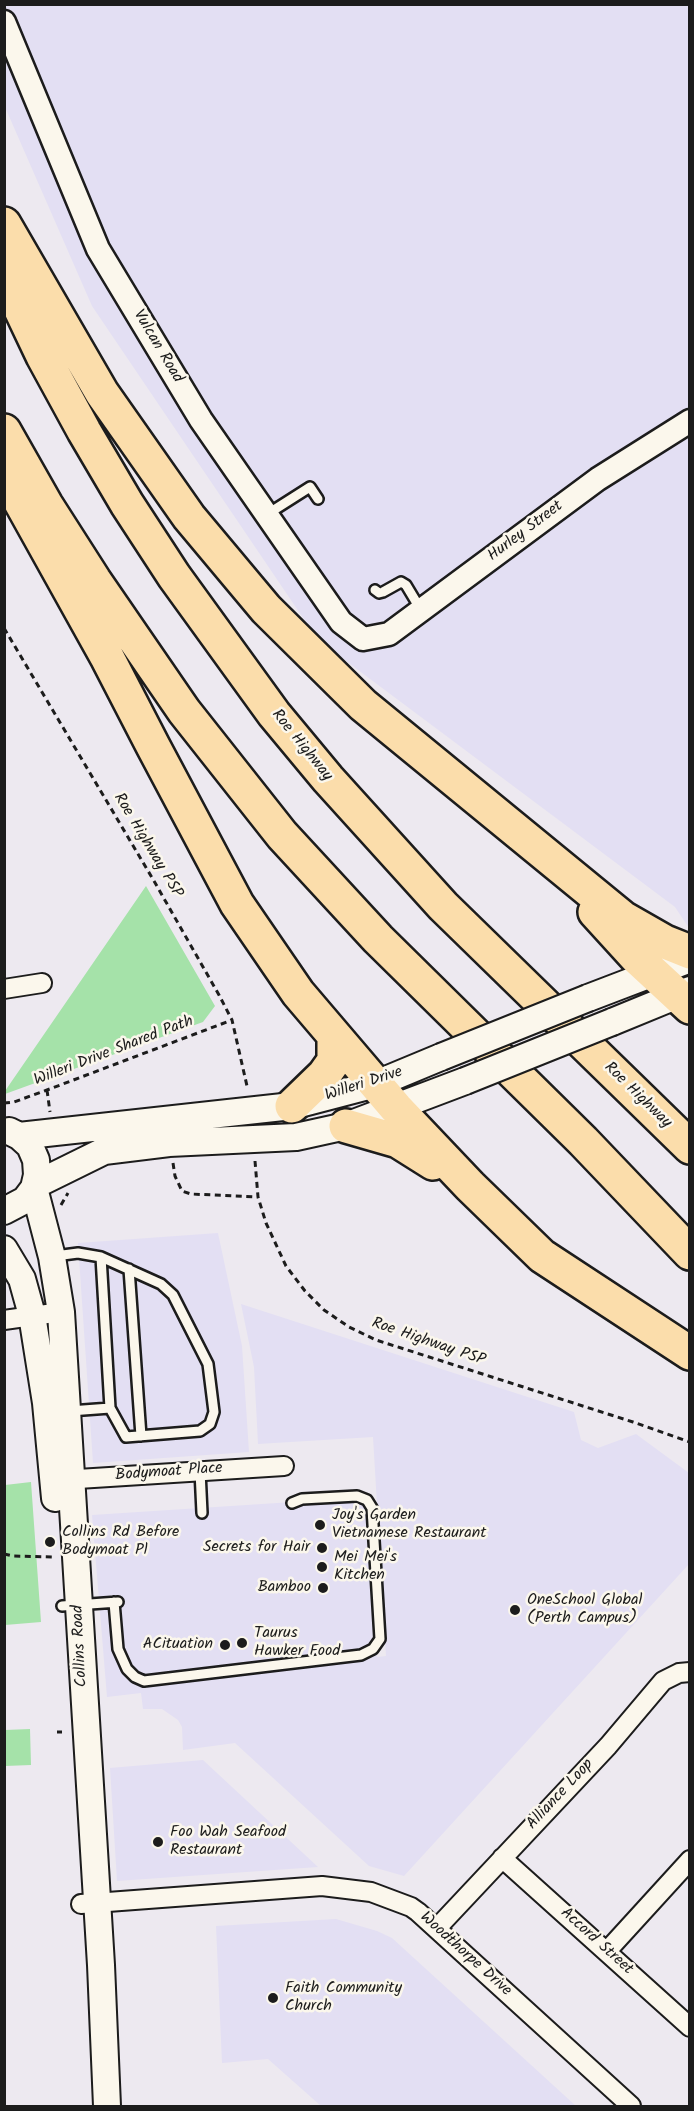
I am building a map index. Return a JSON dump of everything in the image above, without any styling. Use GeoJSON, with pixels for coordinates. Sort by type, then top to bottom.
{"type":"FeatureCollection","features":[{"type":"Feature","properties":{"kind":"highway"},"geometry":{"type":"LineString","coordinates":[[4,224],[102,393],[189,518],[266,609],[363,705],[623,918],[665,942],[690,952]]}},
{"type":"Feature","properties":{"kind":"highway","name":"Roe Highway"},"geometry":{"type":"LineString","coordinates":[[4,274],[43,356],[127,504],[174,576],[274,714],[328,779],[443,906],[690,1147]]}},
{"type":"Feature","properties":{"kind":"highway"},"geometry":{"type":"LineString","coordinates":[[4,431],[46,505],[94,580],[184,711],[282,835],[378,939],[583,1141],[690,1253]]}},
{"type":"Feature","properties":{"kind":"highway"},"geometry":{"type":"LineString","coordinates":[[4,472],[108,657],[237,904],[298,993],[386,1096],[470,1186],[542,1256],[690,1353]]}},
{"type":"Feature","properties":{"kind":"highway"},"geometry":{"type":"LineString","coordinates":[[543,852],[636,957],[685,998]]}},
{"type":"Feature","properties":{"kind":"highway"},"geometry":{"type":"LineString","coordinates":[[292,1106],[324,1075],[334,1061],[334,1036]]}},
{"type":"Feature","properties":{"kind":"highway"},"geometry":{"type":"LineString","coordinates":[[346,1126],[398,1141],[470,1186]]}},
{"type":"Feature","properties":{"kind":"main road","name":"Willeri Drive"},"geometry":{"type":"LineString","coordinates":[[34,1187],[104,1151],[169,1143],[296,1137],[346,1126],[441,1057],[690,959]]}},
{"type":"Feature","properties":{"kind":"main road","name":"Willeri Drive"},"geometry":{"type":"LineString","coordinates":[[12,1133],[386,1096],[465,1081],[612,1022],[685,998]]}},
{"type":"Feature","properties":{"kind":"main road","name":"Willeri Drive"},"geometry":{"type":"LineString","coordinates":[[4,1211],[25,1200],[34,1187],[37,1175],[36,1160],[30,1146],[12,1133]]}},
{"type":"Feature","properties":{"kind":"main road","name":"Collins Road"},"geometry":{"type":"LineString","coordinates":[[34,1187],[52,1257],[61,1312],[57,1412],[89,1904],[107,2087],[106,2106]]}},
{"type":"Feature","properties":{"kind":"main road","name":"Collins Road"},"geometry":{"type":"LineString","coordinates":[[4,1249],[22,1279],[57,1412]]}},
{"type":"Feature","properties":{"kind":"main road","name":"Collins Road"},"geometry":{"type":"LineString","coordinates":[[89,1904],[92,2106]]}},
{"type":"Feature","properties":{"kind":"street","name":"Vulcan Road"},"geometry":{"type":"LineString","coordinates":[[4,22],[98,249],[201,420],[340,622],[363,639]]}},
{"type":"Feature","properties":{"kind":"street","name":"Hurley Street"},"geometry":{"type":"LineString","coordinates":[[363,639],[389,634],[598,479],[690,421]]}},
{"type":"Feature","properties":{"kind":"street"},"geometry":{"type":"LineString","coordinates":[[4,989],[42,983]]}},
{"type":"Feature","properties":{"kind":"street"},"geometry":{"type":"LineString","coordinates":[[4,1320],[61,1312]]}},
{"type":"Feature","properties":{"kind":"street","name":"Bodymoat Place"},"geometry":{"type":"LineString","coordinates":[[62,1480],[284,1466]]}},
{"type":"Feature","properties":{"kind":"street","name":"Alliance Loop"},"geometry":{"type":"LineString","coordinates":[[437,1928],[608,1746],[663,1681],[670,1676],[690,1671]]}},
{"type":"Feature","properties":{"kind":"street","name":"Accord Street"},"geometry":{"type":"LineString","coordinates":[[502,1858],[690,2027]]}},
{"type":"Feature","properties":{"kind":"street"},"geometry":{"type":"LineString","coordinates":[[607,1951],[690,1860]]}},
{"type":"Feature","properties":{"kind":"street","name":"Woodthorpe Drive"},"geometry":{"type":"LineString","coordinates":[[89,1904],[322,1886],[371,1892],[411,1907],[437,1928],[632,2106]]}},
{"type":"Feature","properties":{"kind":"lane"},"geometry":{"type":"LineString","coordinates":[[266,515],[310,487],[318,499]]}},
{"type":"Feature","properties":{"kind":"lane"},"geometry":{"type":"LineString","coordinates":[[375,590],[379,593],[383,592],[401,582],[406,585],[421,610]]}},
{"type":"Feature","properties":{"kind":"lane"},"geometry":{"type":"LineString","coordinates":[[52,1257],[78,1253],[101,1257],[161,1284],[172,1295],[208,1364],[214,1412],[210,1424],[200,1431],[126,1437],[110,1408],[101,1257]]}},
{"type":"Feature","properties":{"kind":"lane"},"geometry":{"type":"LineString","coordinates":[[129,1269],[141,1436]]}},
{"type":"Feature","properties":{"kind":"lane"},"geometry":{"type":"LineString","coordinates":[[57,1412],[110,1408]]}},
{"type":"Feature","properties":{"kind":"lane"},"geometry":{"type":"LineString","coordinates":[[200,1471],[202,1513]]}},
{"type":"Feature","properties":{"kind":"lane"},"geometry":{"type":"LineString","coordinates":[[70,1605],[116,1602],[118,1648],[127,1669],[135,1677],[144,1681],[361,1655],[373,1649],[380,1639],[372,1508],[367,1500],[357,1496],[297,1500],[292,1503]]}},
{"type":"Feature","properties":{"kind":"path","name":"Roe Highway PSP"},"geometry":{"type":"LineString","coordinates":[[4,628],[154,881],[232,1020],[240,1047],[247,1086]]}},
{"type":"Feature","properties":{"kind":"path","name":"Willeri Drive Shared Path"},"geometry":{"type":"LineString","coordinates":[[4,1103],[14,1102],[47,1090],[232,1020]]}},
{"type":"Feature","properties":{"kind":"path"},"geometry":{"type":"LineString","coordinates":[[173,1161],[175,1176],[182,1191],[190,1194],[258,1197]]}},
{"type":"Feature","properties":{"kind":"path","name":"Roe Highway PSP"},"geometry":{"type":"LineString","coordinates":[[255,1161],[258,1197],[266,1223],[286,1266],[305,1291],[324,1310],[349,1327],[376,1340],[690,1442]]}},
{"type":"Feature","properties":{"kind":"path"},"geometry":{"type":"LineString","coordinates":[[4,1554],[51,1557]]}},
{"type":"Feature","properties":{"kind":"shaded area"},"geometry":{"type":"Polygon","coordinates":[[[4,5],[689,5],[689,928],[675,907],[318,640],[92,306],[5,107],[4,5]]]}},
{"type":"Feature","properties":{"kind":"shaded area"},"geometry":{"type":"Polygon","coordinates":[[[218,1233],[242,1346],[249,1452],[93,1463],[78,1243],[218,1233]]]}},
{"type":"Feature","properties":{"kind":"shaded area","name":"OneSchool Global (Perth Campus)"},"geometry":{"type":"Polygon","coordinates":[[[241,1304],[574,1412],[581,1440],[598,1448],[636,1434],[689,1473],[689,1564],[404,1876],[369,1866],[235,1743],[183,1750],[182,1727],[178,1720],[162,1709],[143,1709],[141,1693],[107,1697],[92,1515],[370,1497],[377,1657],[386,1656],[373,1437],[258,1444],[254,1367],[241,1304]]]}},
{"type":"Feature","properties":{"kind":"shaded area"},"geometry":{"type":"Polygon","coordinates":[[[203,1760],[318,1867],[117,1881],[110,1768],[203,1760]]]}},
{"type":"Feature","properties":{"kind":"shaded area"},"geometry":{"type":"Polygon","coordinates":[[[336,1919],[377,1931],[392,1938],[576,2106],[321,2106],[268,2059],[222,2063],[216,1926],[336,1919]]]}},
{"type":"Feature","properties":{"kind":"green space"},"geometry":{"type":"Polygon","coordinates":[[[146,886],[215,1006],[203,1022],[5,1094],[5,1091],[146,886]]]}},
{"type":"Feature","properties":{"kind":"green space"},"geometry":{"type":"Polygon","coordinates":[[[31,1482],[41,1622],[5,1625],[5,1485],[31,1482]]]}},
{"type":"Feature","properties":{"kind":"green space"},"geometry":{"type":"Polygon","coordinates":[[[30,1729],[31,1765],[5,1766],[5,1730],[30,1729]]]}},
{"type":"Feature","properties":{"kind":"place","name":"Joy's Garden Vietnamese Restaurant"},"geometry":{"type":"Point","coordinates":[320,1525]}},
{"type":"Feature","properties":{"kind":"place","name":"Collins Rd Before Bodymoat Pl"},"geometry":{"type":"Point","coordinates":[50,1542]}},
{"type":"Feature","properties":{"kind":"place","name":"Secrets for Hair"},"geometry":{"type":"Point","coordinates":[322,1548]}},
{"type":"Feature","properties":{"kind":"place","name":"Mei Mei's Kitchen"},"geometry":{"type":"Point","coordinates":[322,1567]}},
{"type":"Feature","properties":{"kind":"place","name":"Bamboo"},"geometry":{"type":"Point","coordinates":[323,1588]}},
{"type":"Feature","properties":{"kind":"place","name":"OneSchool Global (Perth Campus)"},"geometry":{"type":"Point","coordinates":[515,1610]}},
{"type":"Feature","properties":{"kind":"place","name":"Taurus Hawker Food"},"geometry":{"type":"Point","coordinates":[242,1643]}},
{"type":"Feature","properties":{"kind":"place","name":"ACituation"},"geometry":{"type":"Point","coordinates":[225,1645]}},
{"type":"Feature","properties":{"kind":"place","name":"Foo Wah Seafood Restaurant"},"geometry":{"type":"Point","coordinates":[158,1842]}},
{"type":"Feature","properties":{"kind":"place","name":"Faith Community Church"},"geometry":{"type":"Point","coordinates":[273,1998]}}]}
